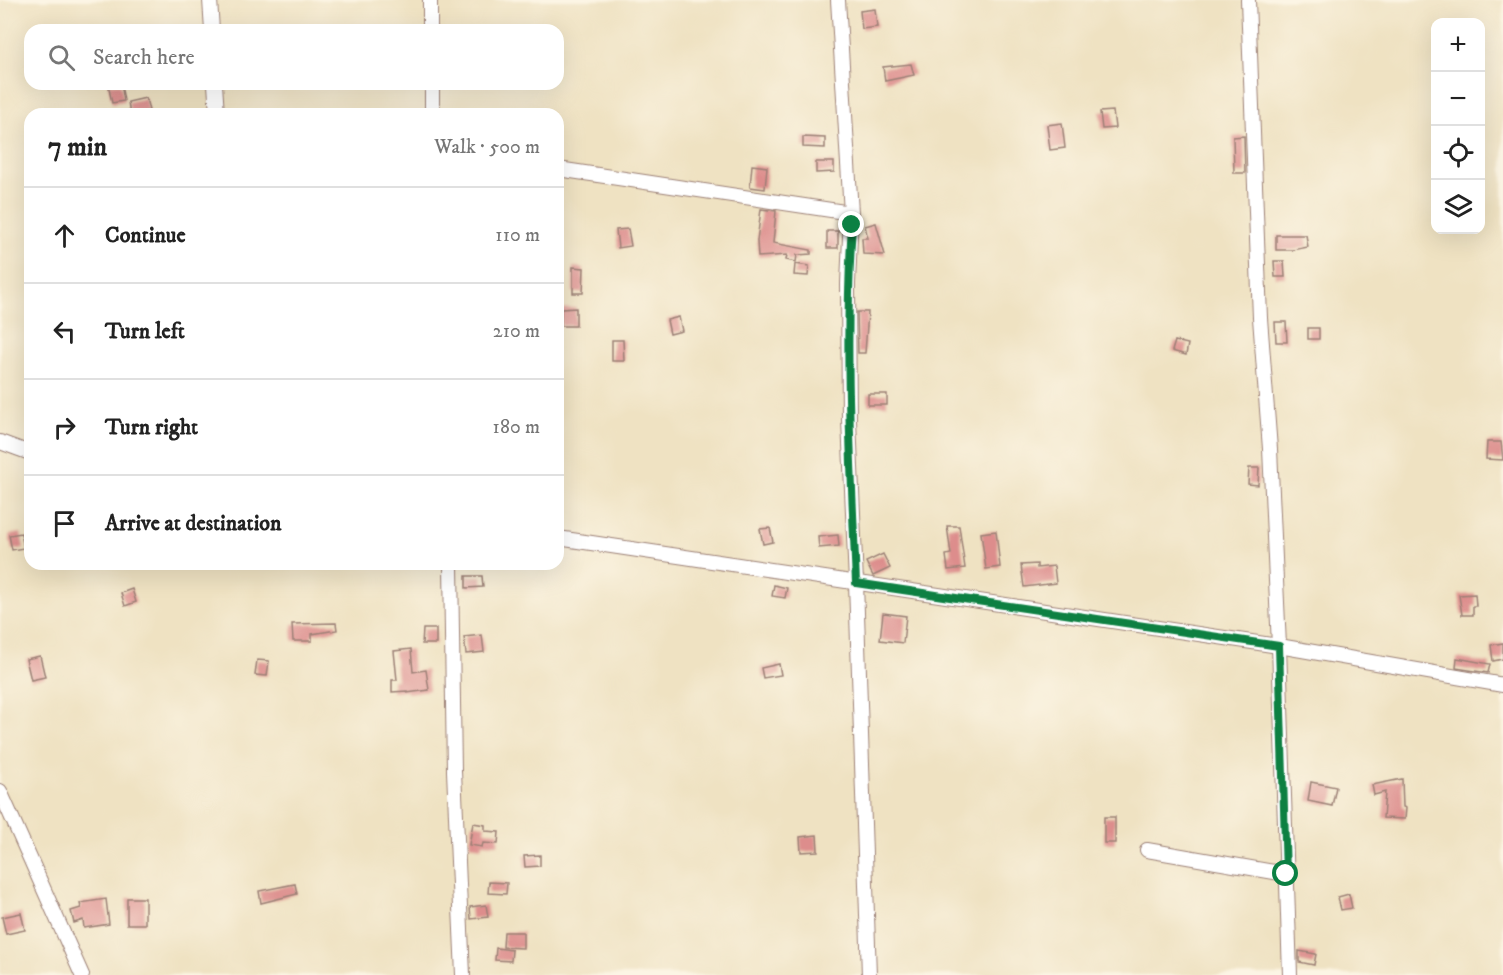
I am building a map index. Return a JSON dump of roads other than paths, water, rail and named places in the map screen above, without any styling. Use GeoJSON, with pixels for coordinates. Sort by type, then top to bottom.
{"type":"FeatureCollection","features":[{"type":"Feature","properties":{"kind":"street"},"geometry":{"type":"LineString","coordinates":[[210,0],[212,24]]}},
{"type":"Feature","properties":{"kind":"street"},"geometry":{"type":"LineString","coordinates":[[430,0],[430,24]]}},
{"type":"Feature","properties":{"kind":"street"},"geometry":{"type":"LineString","coordinates":[[838,0],[851,213],[848,284],[849,420],[869,975]]}},
{"type":"Feature","properties":{"kind":"street"},"geometry":{"type":"LineString","coordinates":[[1248,0],[1260,318],[1270,448],[1279,646],[1290,975]]}},
{"type":"Feature","properties":{"kind":"street"},"geometry":{"type":"LineString","coordinates":[[215,90],[217,108]]}},
{"type":"Feature","properties":{"kind":"street"},"geometry":{"type":"LineString","coordinates":[[432,90],[432,108]]}},
{"type":"Feature","properties":{"kind":"street"},"geometry":{"type":"LineString","coordinates":[[564,170],[851,213]]}},
{"type":"Feature","properties":{"kind":"street"},"geometry":{"type":"LineString","coordinates":[[0,442],[24,451]]}},
{"type":"Feature","properties":{"kind":"street"},"geometry":{"type":"LineString","coordinates":[[564,539],[1279,646],[1503,685]]}},
{"type":"Feature","properties":{"kind":"street"},"geometry":{"type":"LineString","coordinates":[[451,570],[454,771],[463,975]]}},
{"type":"Feature","properties":{"kind":"street"},"geometry":{"type":"LineString","coordinates":[[2,800],[82,975]]}},
{"type":"Feature","properties":{"kind":"street"},"geometry":{"type":"LineString","coordinates":[[1147,850],[1286,874]]}}]}
